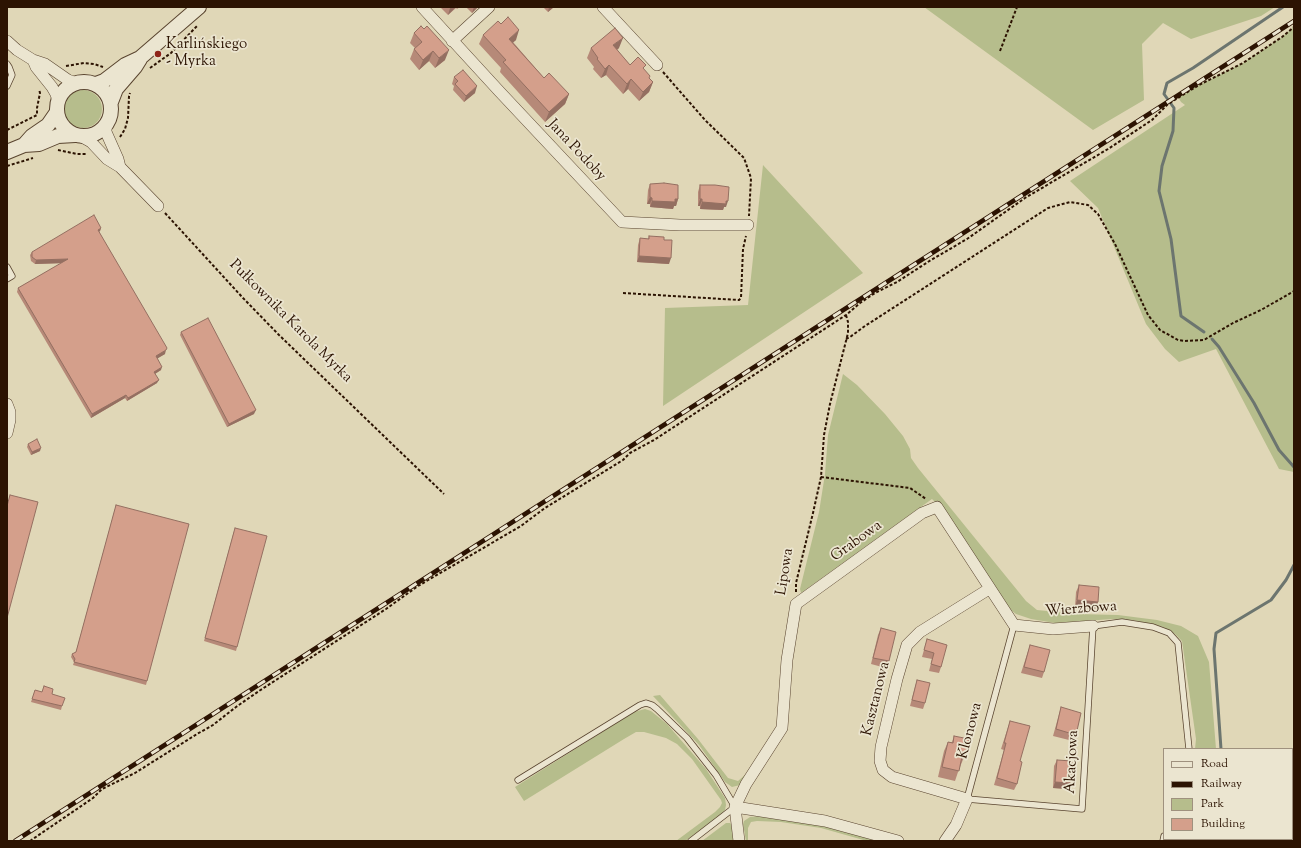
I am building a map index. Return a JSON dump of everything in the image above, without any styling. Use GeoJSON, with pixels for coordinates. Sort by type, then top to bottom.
{"type":"FeatureCollection","features":[{"type":"Feature","properties":{"kind":"street"},"geometry":{"type":"LineString","coordinates":[[24,145],[32,136],[48,125],[65,90],[76,83],[83,82],[96,84],[104,81],[125,65],[140,58],[199,7]]}},
{"type":"Feature","properties":{"kind":"street","name":"Jana Podoby"},"geometry":{"type":"LineString","coordinates":[[422,7],[622,222],[680,225],[748,225]]}},
{"type":"Feature","properties":{"kind":"street"},"geometry":{"type":"LineString","coordinates":[[452,41],[489,7]]}},
{"type":"Feature","properties":{"kind":"street"},"geometry":{"type":"LineString","coordinates":[[603,7],[657,65]]}},
{"type":"Feature","properties":{"kind":"street"},"geometry":{"type":"LineString","coordinates":[[7,41],[17,50],[33,60],[45,64],[68,80],[76,83]]}},
{"type":"Feature","properties":{"kind":"street"},"geometry":{"type":"LineString","coordinates":[[111,102],[116,89],[132,71],[140,58]]}},
{"type":"Feature","properties":{"kind":"street"},"geometry":{"type":"LineString","coordinates":[[33,60],[36,67],[56,94],[62,125],[67,131],[91,142],[108,159],[120,167],[158,206]]}},
{"type":"Feature","properties":{"kind":"street"},"geometry":{"type":"LineString","coordinates":[[7,152],[24,145],[39,144],[58,136],[91,136],[106,127],[112,113],[111,102],[106,92],[96,84]]}},
{"type":"Feature","properties":{"kind":"street"},"geometry":{"type":"LineString","coordinates":[[106,127],[106,132],[120,167]]}},
{"type":"Feature","properties":{"kind":"street"},"geometry":{"type":"LineString","coordinates":[[7,404],[10,412],[7,433]]}},
{"type":"Feature","properties":{"kind":"street"},"geometry":{"type":"LineString","coordinates":[[937,507],[1014,625]]}},
{"type":"Feature","properties":{"kind":"street","name":"Grabowa"},"geometry":{"type":"LineString","coordinates":[[796,604],[922,513],[937,507]]}},
{"type":"Feature","properties":{"kind":"street","name":"Kasztanowa"},"geometry":{"type":"LineString","coordinates":[[967,799],[892,777],[883,770],[880,761],[881,746],[897,679],[907,645],[920,632],[989,588]]}},
{"type":"Feature","properties":{"kind":"street","name":"Lipowa"},"geometry":{"type":"LineString","coordinates":[[735,807],[746,784],[782,728],[787,660],[796,604]]}},
{"type":"Feature","properties":{"kind":"street","name":"Wierzbowa"},"geometry":{"type":"LineString","coordinates":[[1014,625],[1053,629],[1093,626]]}},
{"type":"Feature","properties":{"kind":"street","name":"Klonowa"},"geometry":{"type":"LineString","coordinates":[[946,841],[956,825],[967,799]]}},
{"type":"Feature","properties":{"kind":"street"},"geometry":{"type":"LineString","coordinates":[[739,841],[735,807],[825,821],[898,841]]}},
{"type":"Feature","properties":{"kind":"lane"},"geometry":{"type":"LineString","coordinates":[[7,64],[10,66],[12,76],[7,86]]}},
{"type":"Feature","properties":{"kind":"lane"},"geometry":{"type":"LineString","coordinates":[[7,267],[12,276],[7,279]]}},
{"type":"Feature","properties":{"kind":"lane","name":"Wierzbowa"},"geometry":{"type":"LineString","coordinates":[[1093,626],[1122,622],[1153,627],[1169,633],[1178,643],[1189,748]]}},
{"type":"Feature","properties":{"kind":"lane","name":"Klonowa"},"geometry":{"type":"LineString","coordinates":[[967,799],[1014,625]]}},
{"type":"Feature","properties":{"kind":"lane","name":"Akacjowa"},"geometry":{"type":"LineString","coordinates":[[967,799],[1082,809],[1093,626]]}},
{"type":"Feature","properties":{"kind":"lane"},"geometry":{"type":"LineString","coordinates":[[518,780],[640,705],[646,703],[657,709],[688,738],[716,775],[735,807],[691,841]]}},
{"type":"Feature","properties":{"kind":"path"},"geometry":{"type":"LineString","coordinates":[[1000,51],[1017,7]]}},
{"type":"Feature","properties":{"kind":"path"},"geometry":{"type":"LineString","coordinates":[[30,841],[93,798],[102,789],[135,772],[213,725],[253,695],[291,671],[308,658],[336,642],[418,586],[521,526],[545,508],[623,460],[630,453],[654,440],[846,315],[875,293],[897,282],[930,260],[967,239],[1025,198],[1108,149],[1152,120],[1168,104],[1178,97],[1243,63],[1282,37],[1294,27]]}},
{"type":"Feature","properties":{"kind":"path"},"geometry":{"type":"LineString","coordinates":[[623,293],[739,300],[742,298],[743,250],[750,209],[751,178],[744,158],[705,120],[657,65]]}},
{"type":"Feature","properties":{"kind":"path"},"geometry":{"type":"LineString","coordinates":[[846,339],[1048,208],[1070,202],[1088,205],[1098,214],[1115,244],[1148,315],[1160,330],[1178,340],[1204,340],[1294,291]]}},
{"type":"Feature","properties":{"kind":"path","name":"Pułkownika Karola Myrka"},"geometry":{"type":"LineString","coordinates":[[158,206],[279,334],[444,494]]}},
{"type":"Feature","properties":{"kind":"path","name":"Lipowa"},"geometry":{"type":"LineString","coordinates":[[796,604],[796,583],[820,477],[824,435],[848,332],[846,315]]}},
{"type":"Feature","properties":{"kind":"path"},"geometry":{"type":"LineString","coordinates":[[820,477],[910,488],[937,507]]}},
{"type":"Feature","properties":{"kind":"green space"},"geometry":{"type":"Polygon","coordinates":[[[924,7],[1275,7],[1261,16],[1191,39],[1163,23],[1142,44],[1144,100],[1093,130],[924,7]]]}},
{"type":"Feature","properties":{"kind":"green space"},"geometry":{"type":"Polygon","coordinates":[[[1294,27],[1294,472],[1279,469],[1216,349],[1179,362],[1165,349],[1146,324],[1098,208],[1070,181],[1185,105],[1178,97],[1243,63],[1282,37],[1294,27]]]}},
{"type":"Feature","properties":{"kind":"green space"},"geometry":{"type":"Polygon","coordinates":[[[83,90],[93,93],[99,99],[102,109],[99,119],[93,125],[83,128],[73,125],[67,119],[64,109],[67,99],[73,93],[83,90]]]}},
{"type":"Feature","properties":{"kind":"green space"},"geometry":{"type":"Polygon","coordinates":[[[763,165],[863,273],[663,406],[665,308],[748,305],[763,165]]]}},
{"type":"Feature","properties":{"kind":"green space"},"geometry":{"type":"Polygon","coordinates":[[[843,374],[857,385],[885,414],[903,436],[910,449],[911,458],[918,468],[1026,601],[1037,610],[1076,614],[1118,615],[1157,620],[1181,626],[1198,636],[1209,662],[1216,748],[1195,748],[1196,739],[1182,641],[1175,634],[1163,627],[1133,620],[1113,619],[1055,623],[1031,619],[1016,614],[1007,607],[948,515],[932,499],[801,593],[800,589],[819,512],[825,474],[828,435],[843,374]]]}},
{"type":"Feature","properties":{"kind":"green space"},"geometry":{"type":"Polygon","coordinates":[[[660,695],[698,739],[728,778],[738,781],[746,774],[740,785],[732,787],[725,782],[699,745],[653,696],[660,695]]]}},
{"type":"Feature","properties":{"kind":"green space"},"geometry":{"type":"Polygon","coordinates":[[[645,709],[651,711],[667,724],[706,769],[725,798],[725,810],[720,816],[685,841],[676,841],[715,812],[722,803],[692,759],[677,744],[666,738],[644,732],[636,732],[524,801],[515,787],[634,712],[645,709]]]}},
{"type":"Feature","properties":{"kind":"green space"},"geometry":{"type":"Polygon","coordinates":[[[750,817],[787,817],[883,841],[867,841],[821,828],[781,822],[757,821],[751,822],[748,828],[748,841],[746,841],[743,824],[744,821],[750,817]]]}},
{"type":"Feature","properties":{"kind":"green space"},"geometry":{"type":"Polygon","coordinates":[[[726,823],[730,823],[732,825],[734,841],[702,841],[726,823]]]}},
{"type":"Feature","properties":{"kind":"building"},"geometry":{"type":"Polygon","coordinates":[[[508,17],[519,30],[509,39],[544,78],[549,73],[569,94],[549,112],[503,62],[506,60],[483,35],[498,21],[501,24],[508,17]]]}},
{"type":"Feature","properties":{"kind":"building"},"geometry":{"type":"Polygon","coordinates":[[[421,26],[424,29],[427,26],[449,50],[439,58],[433,51],[423,60],[414,49],[422,42],[414,33],[421,26]]]}},
{"type":"Feature","properties":{"kind":"building"},"geometry":{"type":"Polygon","coordinates":[[[615,28],[623,38],[613,45],[630,65],[638,57],[646,65],[643,68],[653,82],[643,92],[631,79],[627,84],[609,65],[605,69],[591,48],[615,28]]]}},
{"type":"Feature","properties":{"kind":"building"},"geometry":{"type":"Polygon","coordinates":[[[463,70],[477,86],[466,96],[455,84],[458,81],[454,77],[463,70]]]}},
{"type":"Feature","properties":{"kind":"building"},"geometry":{"type":"Polygon","coordinates":[[[664,183],[678,185],[678,199],[675,199],[675,202],[652,201],[652,198],[650,197],[650,184],[664,183]]]}},
{"type":"Feature","properties":{"kind":"building"},"geometry":{"type":"Polygon","coordinates":[[[700,185],[729,187],[728,201],[726,201],[726,204],[702,202],[702,199],[700,199],[700,185]]]}},
{"type":"Feature","properties":{"kind":"building"},"geometry":{"type":"Polygon","coordinates":[[[94,215],[101,228],[98,230],[167,348],[156,356],[162,367],[154,372],[159,380],[128,398],[126,395],[92,414],[18,288],[68,259],[36,260],[32,257],[32,252],[94,215]]]}},
{"type":"Feature","properties":{"kind":"building"},"geometry":{"type":"Polygon","coordinates":[[[649,236],[664,237],[664,240],[672,240],[671,258],[639,256],[640,238],[649,239],[649,236]]]}},
{"type":"Feature","properties":{"kind":"building"},"geometry":{"type":"Polygon","coordinates":[[[208,318],[256,410],[229,424],[181,332],[208,318]]]}},
{"type":"Feature","properties":{"kind":"building"},"geometry":{"type":"Polygon","coordinates":[[[37,439],[41,448],[32,452],[28,444],[37,439]]]}},
{"type":"Feature","properties":{"kind":"building"},"geometry":{"type":"Polygon","coordinates":[[[10,495],[38,502],[7,618],[7,506],[10,495]]]}},
{"type":"Feature","properties":{"kind":"building"},"geometry":{"type":"Polygon","coordinates":[[[116,505],[189,524],[147,681],[74,662],[75,659],[72,654],[76,652],[116,505]]]}},
{"type":"Feature","properties":{"kind":"building"},"geometry":{"type":"Polygon","coordinates":[[[235,528],[267,536],[237,647],[205,638],[235,528]]]}},
{"type":"Feature","properties":{"kind":"building"},"geometry":{"type":"Polygon","coordinates":[[[1079,585],[1099,587],[1098,602],[1077,600],[1079,585]]]}},
{"type":"Feature","properties":{"kind":"building"},"geometry":{"type":"Polygon","coordinates":[[[881,628],[896,632],[889,661],[873,658],[881,628]]]}},
{"type":"Feature","properties":{"kind":"building"},"geometry":{"type":"Polygon","coordinates":[[[927,639],[947,645],[941,667],[931,664],[934,653],[924,650],[927,639]]]}},
{"type":"Feature","properties":{"kind":"building"},"geometry":{"type":"Polygon","coordinates":[[[1030,645],[1050,650],[1044,672],[1024,667],[1030,645]]]}},
{"type":"Feature","properties":{"kind":"building"},"geometry":{"type":"Polygon","coordinates":[[[917,680],[930,683],[925,703],[912,700],[917,680]]]}},
{"type":"Feature","properties":{"kind":"building"},"geometry":{"type":"Polygon","coordinates":[[[44,686],[53,689],[52,694],[65,698],[62,706],[32,699],[35,690],[42,692],[44,686]]]}},
{"type":"Feature","properties":{"kind":"building"},"geometry":{"type":"Polygon","coordinates":[[[1061,707],[1081,713],[1076,735],[1056,729],[1061,707]]]}},
{"type":"Feature","properties":{"kind":"building"},"geometry":{"type":"Polygon","coordinates":[[[1010,721],[1030,726],[1020,761],[1022,762],[1017,784],[997,778],[1010,721]]]}},
{"type":"Feature","properties":{"kind":"building"},"geometry":{"type":"Polygon","coordinates":[[[954,736],[969,739],[964,757],[962,756],[959,771],[942,767],[948,742],[953,743],[954,736]]]}},
{"type":"Feature","properties":{"kind":"building"},"geometry":{"type":"Polygon","coordinates":[[[1057,760],[1072,761],[1070,783],[1055,782],[1057,760]]]}},
{"type":"Feature","properties":{"kind":"waterway"},"geometry":{"type":"LineString","coordinates":[[1204,332],[1181,316],[1171,239],[1159,191],[1162,166],[1173,131],[1174,108],[1164,94],[1167,83],[1193,68],[1283,7]]}},
{"type":"Feature","properties":{"kind":"waterway"},"geometry":{"type":"LineString","coordinates":[[1212,339],[1219,347],[1254,403],[1279,450],[1294,467]]}},
{"type":"Feature","properties":{"kind":"waterway"},"geometry":{"type":"LineString","coordinates":[[1221,748],[1214,649],[1216,633],[1271,600],[1286,580],[1294,565]]}},
{"type":"Feature","properties":{"kind":"railway"},"geometry":{"type":"LineString","coordinates":[[15,841],[1294,21]]}},
{"type":"Feature","properties":{"kind":"place","name":"Karlińskiego - Myrka"},"geometry":{"type":"Point","coordinates":[158,54]}}]}
